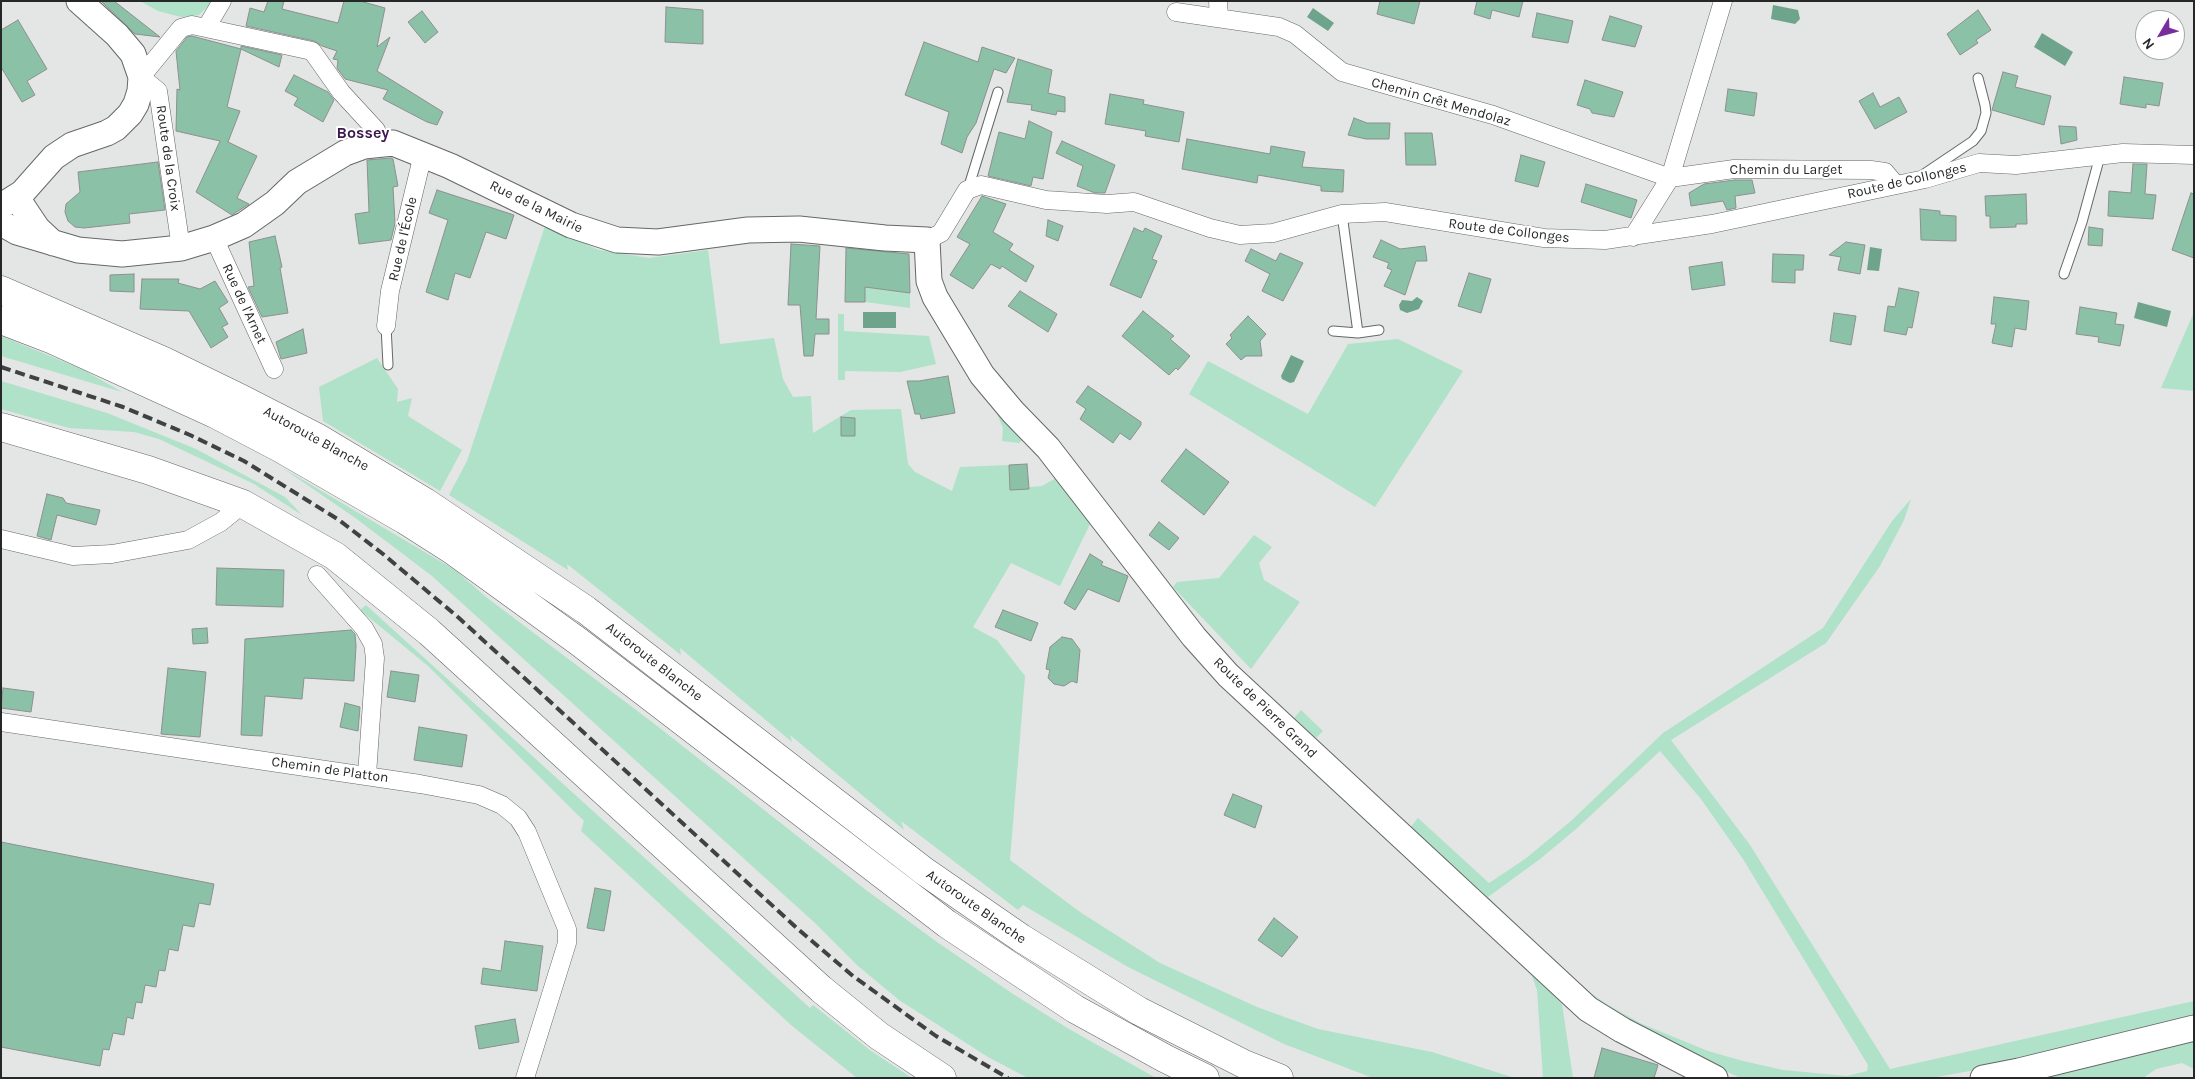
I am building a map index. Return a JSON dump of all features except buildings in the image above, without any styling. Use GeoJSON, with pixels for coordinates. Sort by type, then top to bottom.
{"type":"FeatureCollection","features":[{"type":"Feature","properties":{"kind":"main road","name":"Autoroute Blanche"},"geometry":{"type":"LineString","coordinates":[[1,290],[164,361],[240,398],[318,438],[410,493],[506,554],[586,610],[916,865],[1021,938],[1139,1011],[1244,1064],[1279,1078]]}},
{"type":"Feature","properties":{"kind":"main road","name":"Autoroute Blanche"},"geometry":{"type":"LineString","coordinates":[[1,320],[80,352],[215,414],[280,448],[405,520],[452,550],[579,642],[947,924],[1075,1008],[1150,1051],[1205,1078]]}},
{"type":"Feature","properties":{"kind":"main road"},"geometry":{"type":"LineString","coordinates":[[1,426],[148,470],[243,504],[335,556],[382,592],[429,632],[821,989],[879,1036],[942,1078]]}},
{"type":"Feature","properties":{"kind":"street","name":"Route de la Croix"},"geometry":{"type":"LineString","coordinates":[[7,203],[62,150],[81,141],[107,133],[124,121],[136,104],[140,91],[141,77],[138,65],[128,46],[79,1]]}},
{"type":"Feature","properties":{"kind":"street"},"geometry":{"type":"LineString","coordinates":[[206,28],[222,1]]}},
{"type":"Feature","properties":{"kind":"street"},"geometry":{"type":"LineString","coordinates":[[1633,237],[1670,178],[1723,1]]}},
{"type":"Feature","properties":{"kind":"street","name":"Chemin Crêt Mendolaz"},"geometry":{"type":"LineString","coordinates":[[1176,12],[1218,10],[1279,27],[1295,34],[1342,72],[1484,112],[1670,178]]}},
{"type":"Feature","properties":{"kind":"street"},"geometry":{"type":"LineString","coordinates":[[141,77],[181,28],[192,25],[312,51],[342,92],[376,130],[381,144]]}},
{"type":"Feature","properties":{"kind":"street","name":"Route de la Croix"},"geometry":{"type":"LineString","coordinates":[[141,77],[158,91],[181,248]]}},
{"type":"Feature","properties":{"kind":"street","name":"Rue de la Mairie"},"geometry":{"type":"LineString","coordinates":[[1,223],[17,232],[78,250],[122,254],[181,248],[231,232],[276,203],[297,182],[345,153],[364,146],[401,144],[571,225],[617,240],[658,242],[748,230],[799,229],[885,238],[927,240]]}},
{"type":"Feature","properties":{"kind":"street","name":"Route de Collonges"},"geometry":{"type":"LineString","coordinates":[[972,188],[1046,200],[1107,204],[1134,202],[1210,228],[1240,235],[1274,232],[1342,214],[1385,212],[1544,238],[1605,240],[1712,224],[1904,183],[1979,164],[2016,165],[2148,152],[2194,155]]}},
{"type":"Feature","properties":{"kind":"street","name":"Rue de l'École"},"geometry":{"type":"LineString","coordinates":[[386,326],[390,291],[423,154]]}},
{"type":"Feature","properties":{"kind":"street","name":"Chemin du Larget"},"geometry":{"type":"LineString","coordinates":[[1670,178],[1734,169],[1871,170],[1885,172],[1904,183]]}},
{"type":"Feature","properties":{"kind":"street"},"geometry":{"type":"LineString","coordinates":[[927,240],[941,233],[972,188]]}},
{"type":"Feature","properties":{"kind":"street"},"geometry":{"type":"LineString","coordinates":[[7,203],[57,245]]}},
{"type":"Feature","properties":{"kind":"street","name":"Rue de l'Arnet"},"geometry":{"type":"LineString","coordinates":[[214,238],[274,369]]}},
{"type":"Feature","properties":{"kind":"street","name":"Route de Pierre Grand"},"geometry":{"type":"LineString","coordinates":[[927,240],[930,281],[934,297],[982,375],[1013,412],[1048,448],[1194,636],[1228,675],[1588,1009],[1622,1030],[1716,1078]]}},
{"type":"Feature","properties":{"kind":"street"},"geometry":{"type":"LineString","coordinates":[[1,539],[73,556],[112,554],[188,540],[221,522],[243,504]]}},
{"type":"Feature","properties":{"kind":"street"},"geometry":{"type":"LineString","coordinates":[[317,575],[364,628],[374,644],[375,658],[367,775]]}},
{"type":"Feature","properties":{"kind":"street","name":"Chemin de Platton"},"geometry":{"type":"LineString","coordinates":[[1,722],[367,775],[479,795],[502,805],[512,812],[527,832],[544,870],[566,929],[567,943],[525,1078]]}},
{"type":"Feature","properties":{"kind":"street"},"geometry":{"type":"LineString","coordinates":[[1983,1078],[2194,1028]]}},
{"type":"Feature","properties":{"kind":"lane"},"geometry":{"type":"LineString","coordinates":[[1904,183],[1973,142],[1981,131],[1986,113],[1978,78]]}},
{"type":"Feature","properties":{"kind":"lane"},"geometry":{"type":"LineString","coordinates":[[972,188],[998,92]]}},
{"type":"Feature","properties":{"kind":"lane"},"geometry":{"type":"LineString","coordinates":[[2064,274],[2082,222],[2100,156]]}},
{"type":"Feature","properties":{"kind":"lane"},"geometry":{"type":"LineString","coordinates":[[1342,214],[1358,333]]}},
{"type":"Feature","properties":{"kind":"lane"},"geometry":{"type":"LineString","coordinates":[[386,326],[388,365]]}},
{"type":"Feature","properties":{"kind":"lane"},"geometry":{"type":"LineString","coordinates":[[1333,331],[1358,333],[1379,330]]}},
{"type":"Feature","properties":{"kind":"shaded area"},"geometry":{"type":"Polygon","coordinates":[[[140,1],[213,1],[199,15],[181,17],[158,11],[140,1]]]}},
{"type":"Feature","properties":{"kind":"shaded area"},"geometry":{"type":"Polygon","coordinates":[[[1773,5],[1798,10],[1800,19],[1795,24],[1771,19],[1773,5]]]}},
{"type":"Feature","properties":{"kind":"shaded area"},"geometry":{"type":"Polygon","coordinates":[[[1313,8],[1334,23],[1328,31],[1307,17],[1313,8]]]}},
{"type":"Feature","properties":{"kind":"shaded area"},"geometry":{"type":"Polygon","coordinates":[[[2042,33],[2073,52],[2065,66],[2034,47],[2042,33]]]}},
{"type":"Feature","properties":{"kind":"shaded area"},"geometry":{"type":"Polygon","coordinates":[[[545,226],[599,250],[649,258],[708,250],[720,344],[774,338],[783,379],[793,397],[811,396],[813,433],[851,410],[901,409],[908,464],[915,472],[952,491],[960,467],[1009,465],[1010,489],[1042,486],[1056,478],[1090,524],[1060,586],[1011,563],[973,627],[997,640],[1025,676],[1010,860],[1080,912],[1160,963],[1257,1007],[1318,1029],[1432,1052],[1515,1078],[1373,1078],[1284,1044],[1128,967],[1023,905],[1018,910],[901,821],[904,830],[790,735],[792,742],[680,648],[681,655],[567,564],[568,570],[449,495],[467,461],[545,226]]]}},
{"type":"Feature","properties":{"kind":"shaded area"},"geometry":{"type":"Polygon","coordinates":[[[1870,247],[1882,249],[1879,271],[1867,270],[1870,247]]]}},
{"type":"Feature","properties":{"kind":"shaded area"},"geometry":{"type":"Polygon","coordinates":[[[865,287],[910,293],[910,308],[865,302],[865,287]]]}},
{"type":"Feature","properties":{"kind":"shaded area"},"geometry":{"type":"Polygon","coordinates":[[[1417,297],[1423,301],[1419,309],[1407,313],[1400,310],[1399,305],[1402,300],[1412,301],[1417,297]]]}},
{"type":"Feature","properties":{"kind":"shaded area"},"geometry":{"type":"Polygon","coordinates":[[[2138,302],[2171,311],[2167,327],[2134,318],[2138,302]]]}},
{"type":"Feature","properties":{"kind":"shaded area"},"geometry":{"type":"Polygon","coordinates":[[[863,312],[896,312],[896,328],[863,328],[863,312]]]}},
{"type":"Feature","properties":{"kind":"shaded area"},"geometry":{"type":"Polygon","coordinates":[[[2194,312],[2194,391],[2161,388],[2194,312]]]}},
{"type":"Feature","properties":{"kind":"shaded area"},"geometry":{"type":"Polygon","coordinates":[[[838,314],[844,314],[844,331],[929,336],[936,364],[900,372],[845,371],[845,380],[838,380],[838,314]]]}},
{"type":"Feature","properties":{"kind":"shaded area"},"geometry":{"type":"Polygon","coordinates":[[[1,336],[82,369],[122,392],[1,356],[1,336]]]}},
{"type":"Feature","properties":{"kind":"shaded area"},"geometry":{"type":"Polygon","coordinates":[[[1398,339],[1463,371],[1375,507],[1189,394],[1208,361],[1308,414],[1348,344],[1398,339]]]}},
{"type":"Feature","properties":{"kind":"shaded area"},"geometry":{"type":"Polygon","coordinates":[[[1291,355],[1304,361],[1294,382],[1290,383],[1282,379],[1281,376],[1291,355]]]}},
{"type":"Feature","properties":{"kind":"shaded area"},"geometry":{"type":"Polygon","coordinates":[[[377,358],[398,389],[397,402],[412,398],[408,416],[462,450],[440,491],[323,421],[319,387],[377,358]]]}},
{"type":"Feature","properties":{"kind":"shaded area"},"geometry":{"type":"Polygon","coordinates":[[[1,381],[107,413],[196,449],[285,497],[302,515],[254,484],[159,439],[134,432],[69,428],[1,409],[1,381]]]}},
{"type":"Feature","properties":{"kind":"shaded area"},"geometry":{"type":"Polygon","coordinates":[[[1000,411],[1026,437],[1019,443],[1002,441],[1003,428],[997,414],[1000,411]]]}},
{"type":"Feature","properties":{"kind":"shaded area"},"geometry":{"type":"Polygon","coordinates":[[[281,467],[455,570],[486,597],[652,722],[866,890],[937,942],[1013,994],[1069,1029],[1156,1078],[1028,1078],[988,1057],[899,1000],[858,966],[815,923],[432,576],[354,517],[281,467]]]}},
{"type":"Feature","properties":{"kind":"shaded area"},"geometry":{"type":"Polygon","coordinates":[[[1911,499],[1904,520],[1880,566],[1826,643],[1671,740],[1750,845],[1890,1069],[2194,1001],[2194,1020],[1981,1069],[1931,1078],[1741,1078],[1695,1058],[1595,1001],[1484,900],[1487,897],[1479,889],[1410,828],[1418,818],[1489,883],[1525,859],[1571,821],[1663,733],[1823,628],[1892,521],[1911,499]],[[1660,751],[1576,829],[1540,859],[1488,897],[1577,984],[1608,1005],[1642,1024],[1708,1051],[1783,1070],[1847,1076],[1867,1071],[1868,1065],[1743,859],[1701,799],[1660,751]]]}},
{"type":"Feature","properties":{"kind":"shaded area"},"geometry":{"type":"Polygon","coordinates":[[[1254,535],[1272,547],[1259,563],[1264,580],[1300,602],[1251,669],[1173,587],[1177,582],[1219,578],[1254,535]]]}},
{"type":"Feature","properties":{"kind":"shaded area"},"geometry":{"type":"Polygon","coordinates":[[[366,605],[810,1008],[813,1005],[871,1051],[912,1078],[857,1078],[791,1025],[581,831],[584,821],[428,666],[360,610],[366,605]]]}},
{"type":"Feature","properties":{"kind":"shaded area"},"geometry":{"type":"Polygon","coordinates":[[[1301,710],[1323,731],[1316,738],[1294,718],[1301,710]]]}},
{"type":"Feature","properties":{"kind":"shaded area"},"geometry":{"type":"Polygon","coordinates":[[[1520,959],[1562,1004],[1573,1078],[1543,1078],[1537,990],[1532,976],[1520,959]]]}},
{"type":"Feature","properties":{"kind":"shaded area"},"geometry":{"type":"Polygon","coordinates":[[[2194,1040],[2194,1069],[2182,1063],[2156,1069],[2143,1078],[2032,1078],[2194,1040]]]}},
{"type":"Feature","properties":{"kind":"railway"},"geometry":{"type":"LineString","coordinates":[[1,367],[123,407],[190,435],[244,461],[339,520],[459,618],[799,930],[853,976],[936,1036],[1008,1078]]}},
{"type":"Feature","properties":{"kind":"district","name":"Bossey"},"geometry":{"type":"Point","coordinates":[363,133]}}]}
